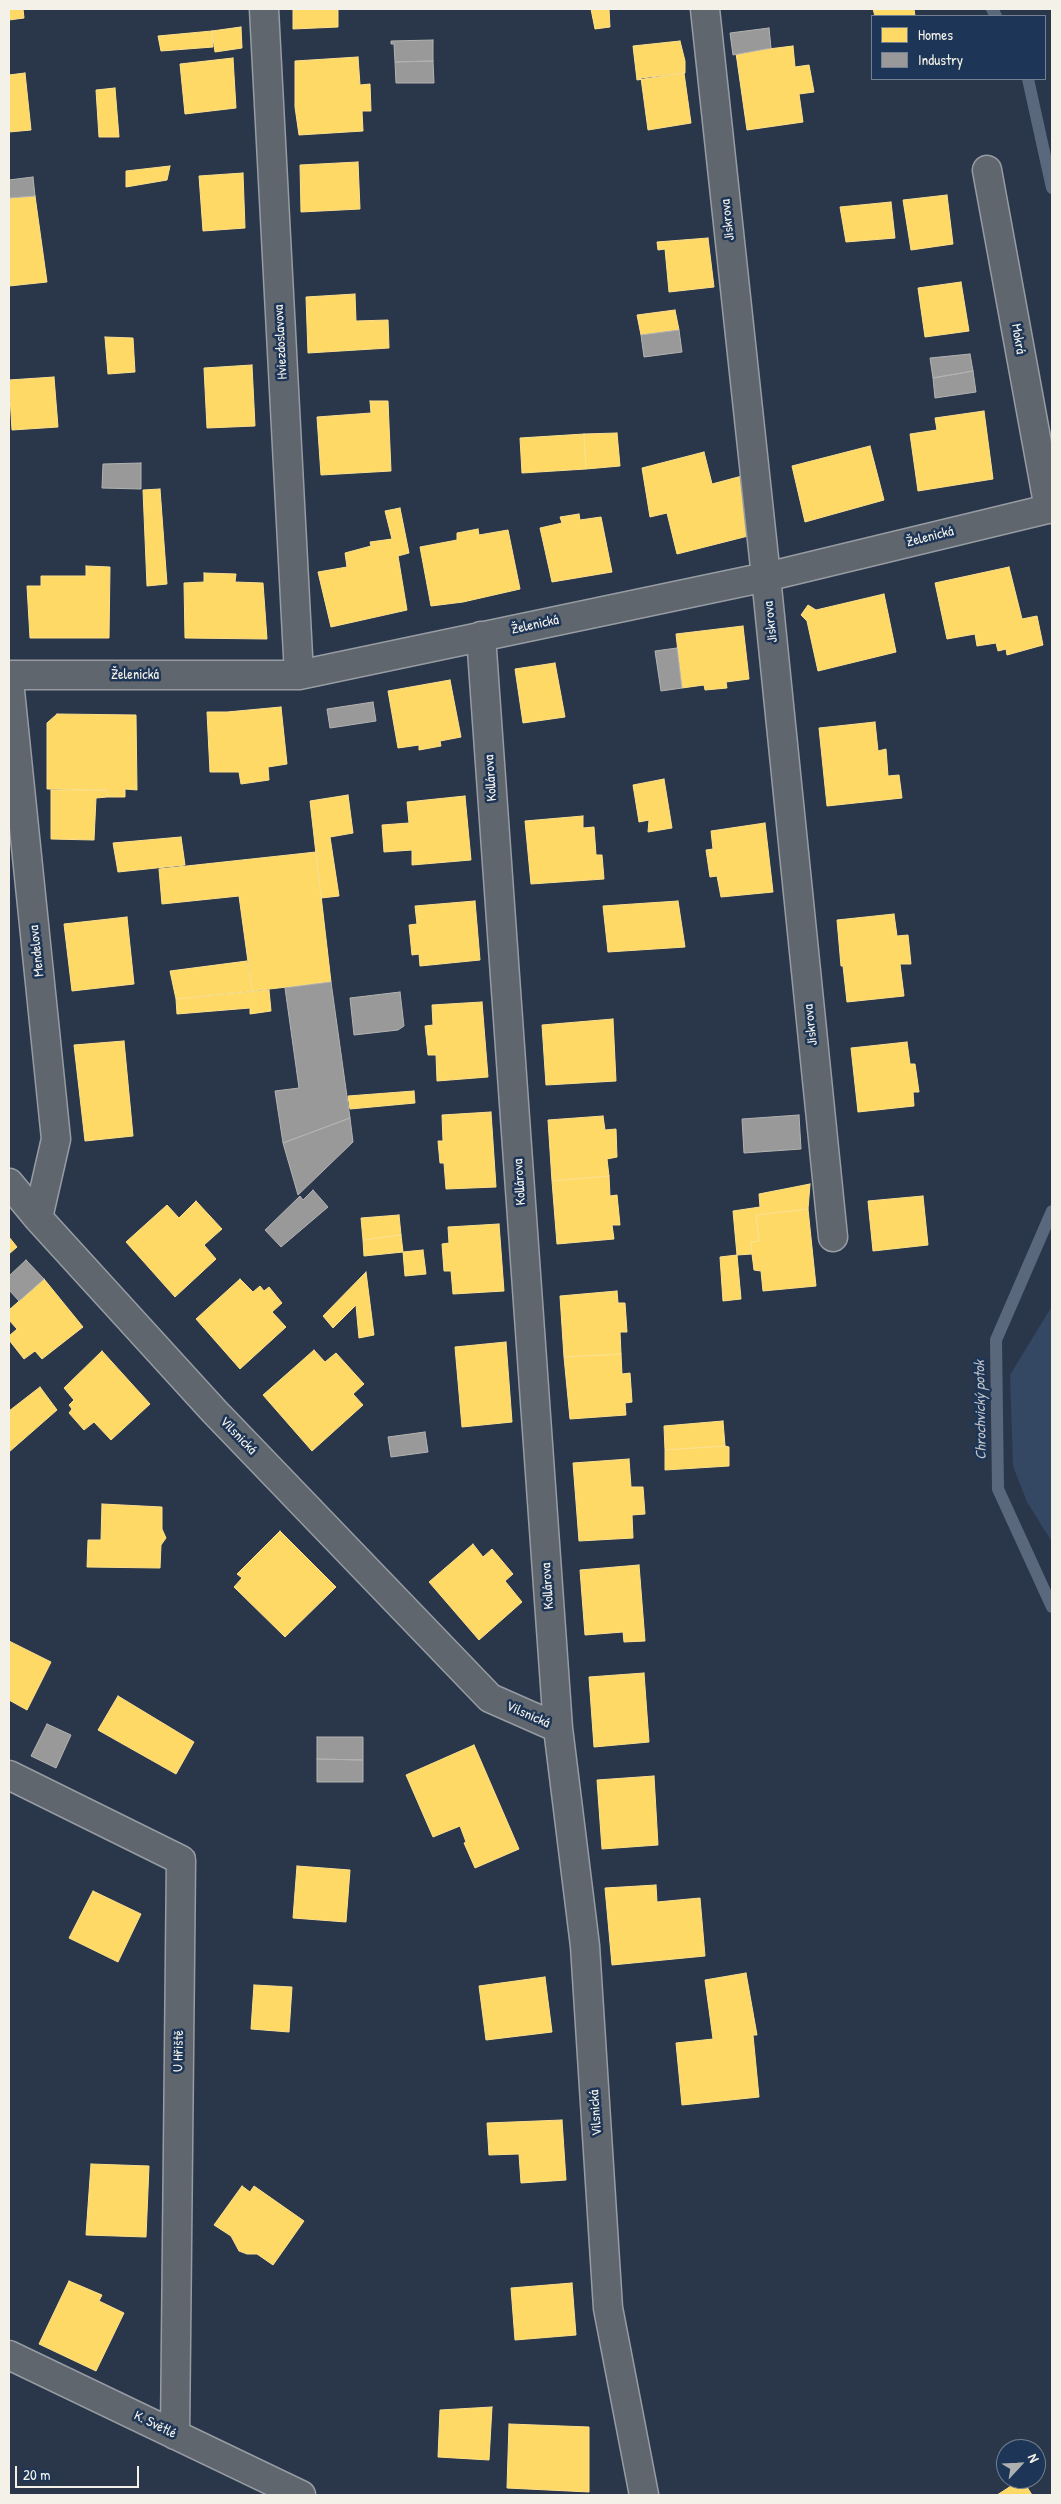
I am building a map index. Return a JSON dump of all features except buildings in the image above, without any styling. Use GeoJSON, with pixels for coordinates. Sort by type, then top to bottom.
{"type":"FeatureCollection","features":[{"type":"Feature","properties":{"kind":"street","name":"Hviezdoslavova"},"geometry":{"type":"LineString","coordinates":[[264,9],[299,674]]}},
{"type":"Feature","properties":{"kind":"street","name":"Jiskrova"},"geometry":{"type":"LineString","coordinates":[[705,9],[766,577],[833,1237]]}},
{"type":"Feature","properties":{"kind":"street","name":"Mokrá"},"geometry":{"type":"LineString","coordinates":[[987,170],[1051,508]]}},
{"type":"Feature","properties":{"kind":"street","name":"Želenická"},"geometry":{"type":"LineString","coordinates":[[9,675],[299,674],[766,577],[1051,508]]}},
{"type":"Feature","properties":{"kind":"street","name":"Kollárova"},"geometry":{"type":"LineString","coordinates":[[481,636],[558,1728]]}},
{"type":"Feature","properties":{"kind":"street","name":"Mendelova"},"geometry":{"type":"LineString","coordinates":[[9,681],[56,1139],[38,1218]]}},
{"type":"Feature","properties":{"kind":"street","name":"Vilsnická"},"geometry":{"type":"LineString","coordinates":[[9,1183],[38,1218],[214,1411],[490,1698],[558,1728],[585,1946],[608,2308],[644,2495]]}},
{"type":"Feature","properties":{"kind":"street","name":"U Hřiště"},"geometry":{"type":"LineString","coordinates":[[9,1774],[181,1860],[175,2435]]}},
{"type":"Feature","properties":{"kind":"street","name":"K. Světlé"},"geometry":{"type":"LineString","coordinates":[[9,2355],[301,2495]]}},
{"type":"Feature","properties":{"kind":"shaded area"},"geometry":{"type":"Polygon","coordinates":[[[1052,1306],[1052,1542],[1027,1502],[1013,1466],[1010,1375],[1052,1306]]]}},
{"type":"Feature","properties":{"kind":"waterway","name":"Chrochvický potok"},"geometry":{"type":"LineString","coordinates":[[992,9],[995,15]]}},
{"type":"Feature","properties":{"kind":"waterway","name":"Chrochvický potok"},"geometry":{"type":"LineString","coordinates":[[1028,80],[1052,188]]}},
{"type":"Feature","properties":{"kind":"waterway","name":"Chrochvický potok"},"geometry":{"type":"LineString","coordinates":[[1052,1211],[996,1340],[998,1489],[1052,1607]]}}]}
